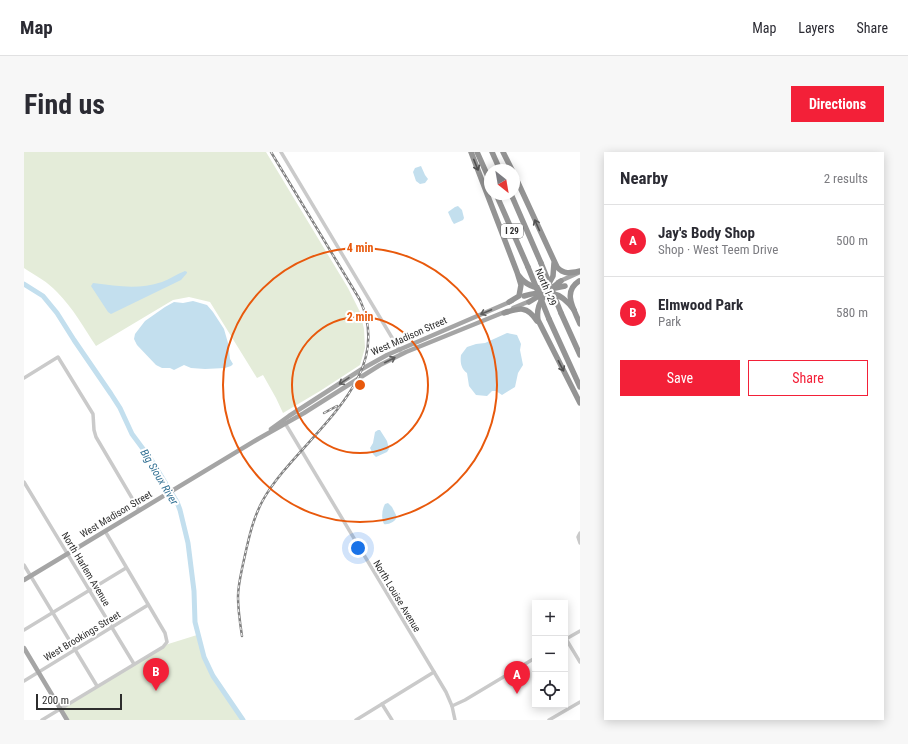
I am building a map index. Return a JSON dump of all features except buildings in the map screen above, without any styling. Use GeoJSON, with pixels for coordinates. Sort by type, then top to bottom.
{"type":"FeatureCollection","features":[{"type":"Feature","properties":{"kind":"highway"},"geometry":{"type":"LineString","coordinates":[[470,152],[521,285],[521,292],[517,298],[509,302]]}},
{"type":"Feature","properties":{"kind":"highway"},"geometry":{"type":"LineString","coordinates":[[477,152],[484,168]]}},
{"type":"Feature","properties":{"kind":"highway"},"geometry":{"type":"LineString","coordinates":[[492,152],[497,164]]}},
{"type":"Feature","properties":{"kind":"highway"},"geometry":{"type":"LineString","coordinates":[[503,152],[509,164]]}},
{"type":"Feature","properties":{"kind":"highway"},"geometry":{"type":"LineString","coordinates":[[520,187],[556,267],[564,273],[580,272]]}},
{"type":"Feature","properties":{"kind":"highway","name":"North I-29"},"geometry":{"type":"LineString","coordinates":[[499,200],[549,319],[580,387]]}},
{"type":"Feature","properties":{"kind":"highway","name":"North I-29"},"geometry":{"type":"LineString","coordinates":[[514,200],[580,355]]}},
{"type":"Feature","properties":{"kind":"highway"},"geometry":{"type":"LineString","coordinates":[[553,261],[554,273],[539,304],[537,314],[539,324],[580,403]]}},
{"type":"Feature","properties":{"kind":"highway"},"geometry":{"type":"LineString","coordinates":[[517,272],[521,279],[526,283],[565,299],[574,310]]}},
{"type":"Feature","properties":{"kind":"highway"},"geometry":{"type":"LineString","coordinates":[[529,302],[561,281]]}},
{"type":"Feature","properties":{"kind":"highway"},"geometry":{"type":"LineString","coordinates":[[579,281],[570,289],[570,298],[580,324]]}},
{"type":"Feature","properties":{"kind":"highway"},"geometry":{"type":"LineString","coordinates":[[524,296],[565,286]]}},
{"type":"Feature","properties":{"kind":"highway"},"geometry":{"type":"LineString","coordinates":[[504,313],[519,308],[525,309],[533,315],[543,331]]}},
{"type":"Feature","properties":{"kind":"main road"},"geometry":{"type":"LineString","coordinates":[[561,281],[580,272]]}},
{"type":"Feature","properties":{"kind":"main road"},"geometry":{"type":"LineString","coordinates":[[565,286],[579,281]]}},
{"type":"Feature","properties":{"kind":"main road","name":"West Madison Street"},"geometry":{"type":"LineString","coordinates":[[24,580],[258,439],[362,369],[399,349],[524,296]]}},
{"type":"Feature","properties":{"kind":"main road","name":"West Madison Street"},"geometry":{"type":"LineString","coordinates":[[285,422],[324,401],[365,373],[402,354],[529,302]]}},
{"type":"Feature","properties":{"kind":"main road"},"geometry":{"type":"LineString","coordinates":[[24,648],[67,720]]}},
{"type":"Feature","properties":{"kind":"street"},"geometry":{"type":"LineString","coordinates":[[281,152],[402,354]]}},
{"type":"Feature","properties":{"kind":"street"},"geometry":{"type":"LineString","coordinates":[[24,378],[58,357],[93,414],[95,436],[140,510]]}},
{"type":"Feature","properties":{"kind":"street","name":"North Louise Avenue"},"geometry":{"type":"LineString","coordinates":[[285,422],[446,693],[452,706],[455,720]]}},
{"type":"Feature","properties":{"kind":"street","name":"North Harlem Avenue"},"geometry":{"type":"LineString","coordinates":[[24,482],[134,664]]}},
{"type":"Feature","properties":{"kind":"street"},"geometry":{"type":"LineString","coordinates":[[42,720],[163,647],[167,642],[165,633],[104,531]]}},
{"type":"Feature","properties":{"kind":"street"},"geometry":{"type":"LineString","coordinates":[[580,533],[578,537],[580,543]]}},
{"type":"Feature","properties":{"kind":"street"},"geometry":{"type":"LineString","coordinates":[[24,565],[97,686]]}},
{"type":"Feature","properties":{"kind":"street"},"geometry":{"type":"LineString","coordinates":[[24,630],[126,568]]}},
{"type":"Feature","properties":{"kind":"street","name":"West Brookings Street"},"geometry":{"type":"LineString","coordinates":[[24,681],[148,606]]}},
{"type":"Feature","properties":{"kind":"street"},"geometry":{"type":"LineString","coordinates":[[568,639],[580,631]]}},
{"type":"Feature","properties":{"kind":"street"},"geometry":{"type":"LineString","coordinates":[[568,643],[580,662]]}},
{"type":"Feature","properties":{"kind":"street"},"geometry":{"type":"LineString","coordinates":[[452,706],[465,700],[532,660]]}},
{"type":"Feature","properties":{"kind":"street"},"geometry":{"type":"LineString","coordinates":[[356,720],[434,672]]}},
{"type":"Feature","properties":{"kind":"street"},"geometry":{"type":"LineString","coordinates":[[549,720],[580,702]]}},
{"type":"Feature","properties":{"kind":"street"},"geometry":{"type":"LineString","coordinates":[[382,704],[392,720]]}},
{"type":"Feature","properties":{"kind":"green space"},"geometry":{"type":"Polygon","coordinates":[[[24,152],[266,152],[348,288],[360,312],[364,329],[365,348],[360,365],[283,413],[263,375],[257,378],[210,302],[189,297],[173,300],[96,346],[63,298],[50,285],[24,268],[24,152]]]}},
{"type":"Feature","properties":{"kind":"green space"},"geometry":{"type":"Polygon","coordinates":[[[197,635],[208,666],[243,720],[68,720],[61,708],[165,645],[197,635]]]}},
{"type":"Feature","properties":{"kind":"water"},"geometry":{"type":"Polygon","coordinates":[[[421,166],[428,179],[425,183],[420,184],[416,181],[413,172],[415,168],[421,166]]]}},
{"type":"Feature","properties":{"kind":"water"},"geometry":{"type":"Polygon","coordinates":[[[458,206],[462,210],[464,218],[463,220],[454,224],[448,212],[458,206]]]}},
{"type":"Feature","properties":{"kind":"water"},"geometry":{"type":"Polygon","coordinates":[[[185,271],[187,273],[181,280],[111,314],[108,312],[91,286],[93,283],[128,287],[144,286],[162,282],[185,271]]]}},
{"type":"Feature","properties":{"kind":"water"},"geometry":{"type":"Polygon","coordinates":[[[193,301],[207,305],[224,329],[230,359],[233,364],[231,366],[225,368],[205,369],[191,368],[184,365],[174,370],[170,368],[162,368],[156,365],[137,345],[134,339],[135,334],[145,321],[174,302],[183,303],[193,301]]]}},
{"type":"Feature","properties":{"kind":"water"},"geometry":{"type":"Polygon","coordinates":[[[507,333],[517,335],[521,344],[520,350],[523,365],[518,373],[515,387],[502,395],[496,391],[492,391],[487,396],[476,395],[469,386],[467,373],[461,365],[461,355],[467,347],[485,343],[507,333]]]}},
{"type":"Feature","properties":{"kind":"water"},"geometry":{"type":"Polygon","coordinates":[[[380,430],[387,441],[389,449],[387,452],[376,457],[370,448],[373,443],[375,432],[380,430]]]}},
{"type":"Feature","properties":{"kind":"water"},"geometry":{"type":"Polygon","coordinates":[[[388,503],[392,507],[397,517],[391,523],[384,524],[382,519],[383,511],[385,504],[388,503]]]}},
{"type":"Feature","properties":{"kind":"waterway","name":"Big Sioux River"},"geometry":{"type":"LineString","coordinates":[[24,284],[43,296],[57,313],[120,408],[132,434],[152,461],[177,502],[188,543],[194,591],[195,622],[204,657],[213,676],[243,720]]}},
{"type":"Feature","properties":{"kind":"railway"},"geometry":{"type":"LineString","coordinates":[[242,636],[238,607],[238,589],[256,515],[263,500],[279,477],[339,408],[355,383],[366,357],[368,330],[360,300],[271,152]]}},
{"type":"Feature","properties":{"kind":"railway"},"geometry":{"type":"LineString","coordinates":[[324,413],[337,406]]}},
{"type":"Feature","properties":{"kind":"place","name":"Elmwood Park"},"geometry":{"type":"Point","coordinates":[156,691]}},
{"type":"Feature","properties":{"kind":"place","name":"Jay's Body Shop"},"geometry":{"type":"Point","coordinates":[517,694]}}]}
